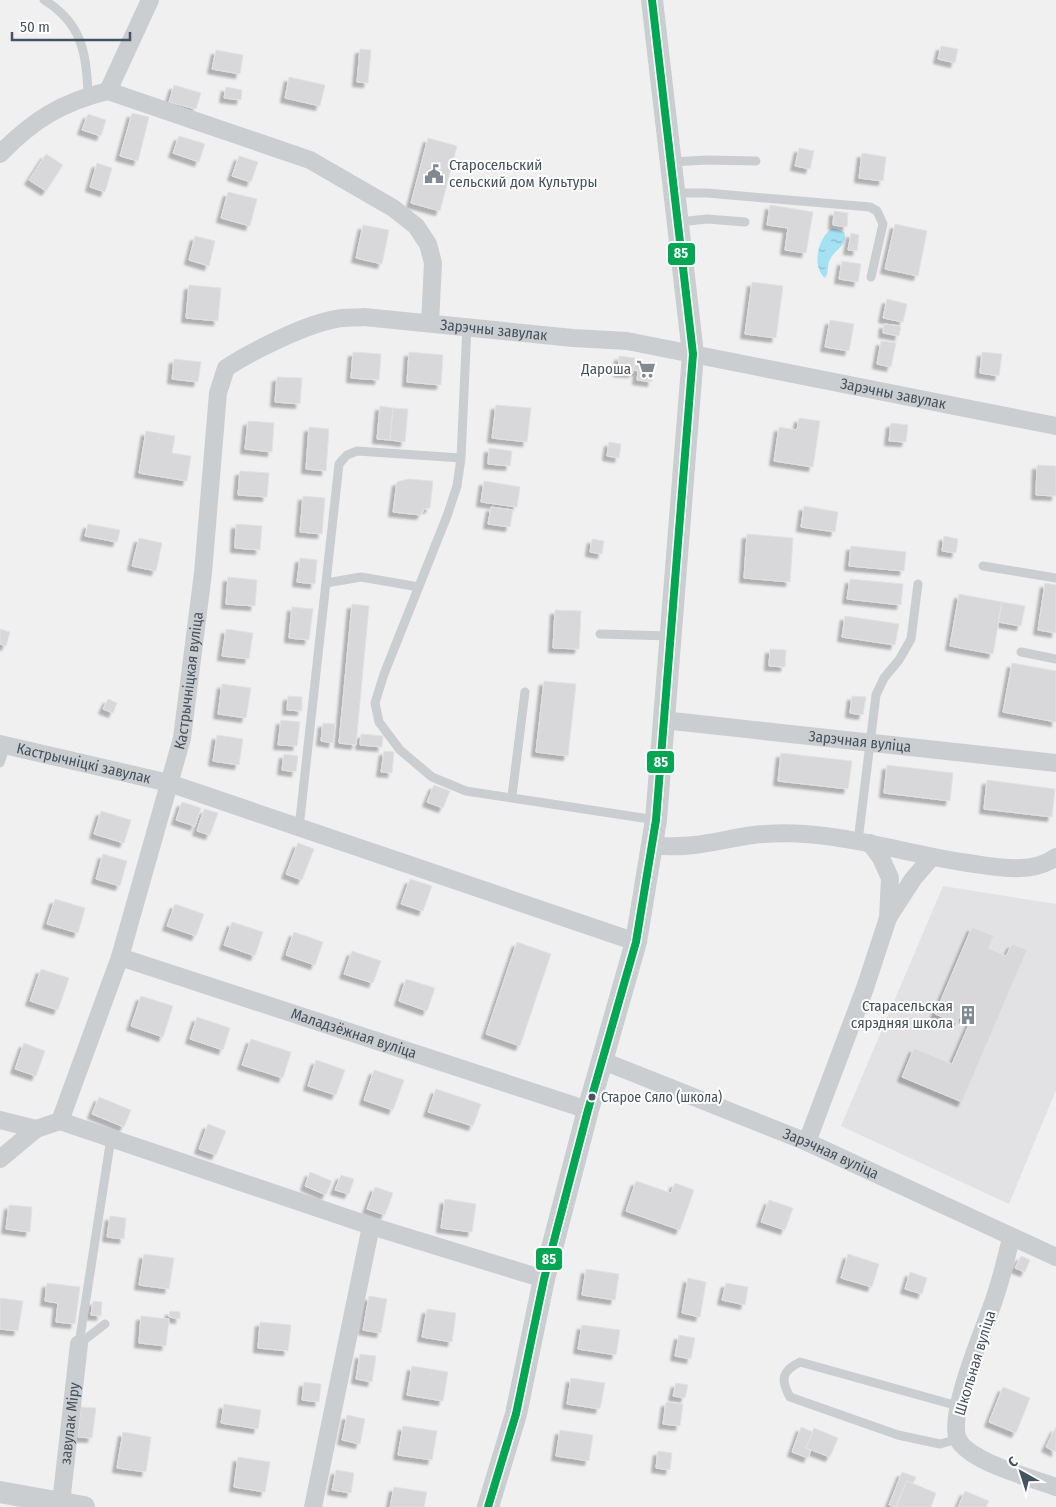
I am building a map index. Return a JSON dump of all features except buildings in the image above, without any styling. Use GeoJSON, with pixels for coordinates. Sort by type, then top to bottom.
{"type":"FeatureCollection","features":[{"type":"Feature","properties":{"kind":"street"},"geometry":{"type":"LineString","coordinates":[[0,154],[23,130],[52,110],[88,96],[108,91],[150,0]]}},
{"type":"Feature","properties":{"kind":"street"},"geometry":{"type":"LineString","coordinates":[[488,1507],[516,1414],[544,1279],[588,1110],[636,942],[656,820],[669,636],[693,354],[676,194],[652,0]]}},
{"type":"Feature","properties":{"kind":"street","name":"Зарэчны завулак"},"geometry":{"type":"LineString","coordinates":[[108,91],[310,160],[393,208],[416,226],[428,244],[433,263],[430,322],[573,338],[627,341],[1056,426]]}},
{"type":"Feature","properties":{"kind":"street","name":"Кастрычніцкая вуліца"},"geometry":{"type":"LineString","coordinates":[[60,1122],[120,957],[183,729],[204,573],[218,393],[226,368],[250,352],[335,319],[364,317],[430,322]]}},
{"type":"Feature","properties":{"kind":"street","name":"Зарэчная вуліца"},"geometry":{"type":"LineString","coordinates":[[663,720],[1056,763]]}},
{"type":"Feature","properties":{"kind":"street","name":"Кастрычніцкі завулак"},"geometry":{"type":"LineString","coordinates":[[3,745],[169,783],[636,942]]}},
{"type":"Feature","properties":{"kind":"street"},"geometry":{"type":"LineString","coordinates":[[652,846],[693,845],[765,834],[806,835],[864,842],[931,858],[1000,868],[1026,868],[1047,864],[1056,857]]}},
{"type":"Feature","properties":{"kind":"street"},"geometry":{"type":"LineString","coordinates":[[864,842],[881,858],[890,878],[888,918]]}},
{"type":"Feature","properties":{"kind":"street"},"geometry":{"type":"LineString","coordinates":[[807,1142],[865,988],[888,918],[913,879],[931,858]]}},
{"type":"Feature","properties":{"kind":"street","name":"Маладзёжная вуліца"},"geometry":{"type":"LineString","coordinates":[[120,957],[588,1110]]}},
{"type":"Feature","properties":{"kind":"street","name":"Зарэчная вуліца"},"geometry":{"type":"LineString","coordinates":[[603,1061],[807,1142],[1011,1238],[1056,1257]]}},
{"type":"Feature","properties":{"kind":"street"},"geometry":{"type":"LineString","coordinates":[[0,1120],[36,1129]]}},
{"type":"Feature","properties":{"kind":"street"},"geometry":{"type":"LineString","coordinates":[[0,1158],[36,1129],[60,1122],[371,1226],[544,1279]]}},
{"type":"Feature","properties":{"kind":"street"},"geometry":{"type":"LineString","coordinates":[[314,1507],[371,1226]]}},
{"type":"Feature","properties":{"kind":"street","name":"Школьная вуліца"},"geometry":{"type":"LineString","coordinates":[[958,1439],[956,1424],[958,1406],[976,1347],[995,1299],[1011,1238]]}},
{"type":"Feature","properties":{"kind":"street","name":"завулак Міру"},"geometry":{"type":"LineString","coordinates":[[61,1503],[79,1344]]}},
{"type":"Feature","properties":{"kind":"street"},"geometry":{"type":"LineString","coordinates":[[958,1439],[980,1458],[1056,1487]]}},
{"type":"Feature","properties":{"kind":"street"},"geometry":{"type":"LineString","coordinates":[[0,1492],[84,1507]]}},
{"type":"Feature","properties":{"kind":"lane"},"geometry":{"type":"LineString","coordinates":[[44,0],[59,9],[76,31],[88,61],[88,96]]}},
{"type":"Feature","properties":{"kind":"lane"},"geometry":{"type":"LineString","coordinates":[[672,162],[756,160]]}},
{"type":"Feature","properties":{"kind":"lane"},"geometry":{"type":"LineString","coordinates":[[676,194],[707,193],[870,207],[877,211],[883,224],[871,277]]}},
{"type":"Feature","properties":{"kind":"lane"},"geometry":{"type":"LineString","coordinates":[[679,222],[707,219],[745,222]]}},
{"type":"Feature","properties":{"kind":"lane"},"geometry":{"type":"LineString","coordinates":[[467,326],[461,458],[457,486],[448,516],[375,702],[379,722],[400,750],[432,777],[466,791],[512,796],[656,820]]}},
{"type":"Feature","properties":{"kind":"lane"},"geometry":{"type":"LineString","coordinates":[[299,828],[339,464],[347,455],[357,451],[461,458]]}},
{"type":"Feature","properties":{"kind":"lane"},"geometry":{"type":"LineString","coordinates":[[983,566],[1056,578]]}},
{"type":"Feature","properties":{"kind":"lane"},"geometry":{"type":"LineString","coordinates":[[326,583],[361,577],[419,587]]}},
{"type":"Feature","properties":{"kind":"lane"},"geometry":{"type":"LineString","coordinates":[[864,842],[869,744],[876,695],[884,678],[899,660],[911,639],[918,584]]}},
{"type":"Feature","properties":{"kind":"lane"},"geometry":{"type":"LineString","coordinates":[[600,634],[669,636]]}},
{"type":"Feature","properties":{"kind":"lane"},"geometry":{"type":"LineString","coordinates":[[1021,652],[1056,659]]}},
{"type":"Feature","properties":{"kind":"lane"},"geometry":{"type":"LineString","coordinates":[[512,796],[525,692]]}},
{"type":"Feature","properties":{"kind":"lane"},"geometry":{"type":"LineString","coordinates":[[0,764],[3,745]]}},
{"type":"Feature","properties":{"kind":"lane"},"geometry":{"type":"LineString","coordinates":[[79,1344],[111,1138]]}},
{"type":"Feature","properties":{"kind":"lane"},"geometry":{"type":"LineString","coordinates":[[79,1344],[105,1324]]}},
{"type":"Feature","properties":{"kind":"lane"},"geometry":{"type":"LineString","coordinates":[[958,1406],[800,1362],[790,1367],[784,1375],[784,1386],[790,1397],[898,1435],[940,1444],[958,1439]]}},
{"type":"Feature","properties":{"kind":"shaded area"},"geometry":{"type":"Polygon","coordinates":[[[943,886],[1056,904],[1056,1090],[1009,1204],[841,1126],[943,886]]]}},
{"type":"Feature","properties":{"kind":"water"},"geometry":{"type":"Polygon","coordinates":[[[833,228],[844,232],[845,237],[843,245],[828,264],[825,278],[818,267],[818,252],[823,238],[833,228]]]}},
{"type":"Feature","properties":{"kind":"transit line","name":"85"},"geometry":{"type":"LineString","coordinates":[[488,1507],[516,1414],[544,1279],[588,1110],[636,942],[656,820],[693,354],[652,0]]}},
{"type":"Feature","properties":{"kind":"place","name":"Старосельский сельский дом Культуры"},"geometry":{"type":"Point","coordinates":[434,174]}},
{"type":"Feature","properties":{"kind":"place","name":"Дароша"},"geometry":{"type":"Point","coordinates":[646,369]}},
{"type":"Feature","properties":{"kind":"place","name":"Старасельская сярэдняя школа"},"geometry":{"type":"Point","coordinates":[968,1015]}},
{"type":"Feature","properties":{"kind":"place","name":"Старое Сяло (школа)"},"geometry":{"type":"Point","coordinates":[592,1097]}}]}
